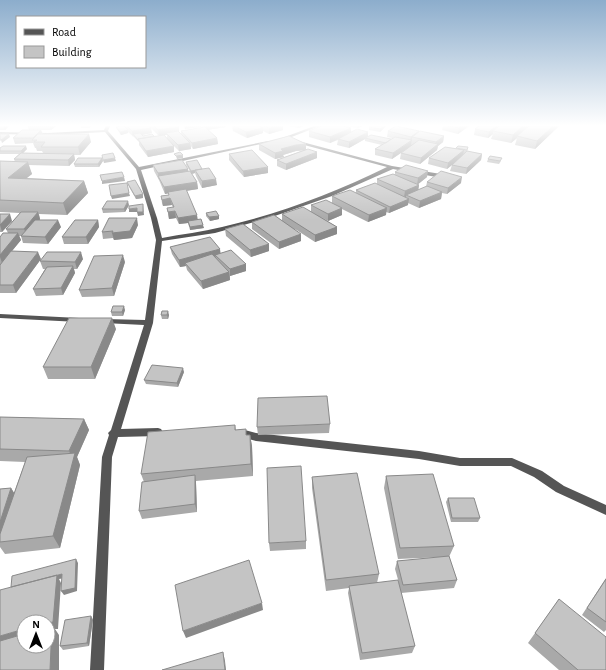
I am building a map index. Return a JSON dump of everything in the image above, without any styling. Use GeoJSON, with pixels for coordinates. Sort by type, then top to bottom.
{"type":"FeatureCollection","features":[{"type":"Feature","properties":{"kind":"street"},"geometry":{"type":"LineString","coordinates":[[97,670],[107,457],[113,433],[149,323],[159,240],[154,218],[138,170],[128,157]]}},
{"type":"Feature","properties":{"kind":"street"},"geometry":{"type":"LineString","coordinates":[[138,170],[196,157]]}},
{"type":"Feature","properties":{"kind":"street"},"geometry":{"type":"LineString","coordinates":[[356,157],[392,167],[452,178]]}},
{"type":"Feature","properties":{"kind":"street"},"geometry":{"type":"LineString","coordinates":[[159,240],[222,229],[299,208],[358,185],[392,167]]}},
{"type":"Feature","properties":{"kind":"street"},"geometry":{"type":"LineString","coordinates":[[0,316],[149,323]]}},
{"type":"Feature","properties":{"kind":"street"},"geometry":{"type":"LineString","coordinates":[[233,431],[256,437],[404,453],[460,462],[512,462],[538,474],[560,489],[606,510]]}},
{"type":"Feature","properties":{"kind":"street"},"geometry":{"type":"LineString","coordinates":[[113,433],[167,432]]}},
{"type":"Feature","properties":{"kind":"building"},"geometry":{"type":"Polygon","coordinates":[[[16,157],[71,157],[68,160],[14,159],[16,157]]]}},
{"type":"Feature","properties":{"kind":"building"},"geometry":{"type":"Polygon","coordinates":[[[102,157],[115,158],[103,160],[102,157]]]}},
{"type":"Feature","properties":{"kind":"building"},"geometry":{"type":"Polygon","coordinates":[[[232,157],[259,157],[268,167],[243,171],[232,157]]]}},
{"type":"Feature","properties":{"kind":"building"},"geometry":{"type":"Polygon","coordinates":[[[285,157],[303,157],[286,164],[277,160],[285,157]]]}},
{"type":"Feature","properties":{"kind":"building"},"geometry":{"type":"Polygon","coordinates":[[[430,157],[455,157],[448,163],[429,158],[430,157]]]}},
{"type":"Feature","properties":{"kind":"building"},"geometry":{"type":"Polygon","coordinates":[[[460,157],[478,157],[467,168],[452,165],[460,157]]]}},
{"type":"Feature","properties":{"kind":"building"},"geometry":{"type":"Polygon","coordinates":[[[489,157],[502,158],[500,161],[488,159],[489,157]]]}},
{"type":"Feature","properties":{"kind":"building"},"geometry":{"type":"Polygon","coordinates":[[[78,158],[102,158],[98,164],[74,164],[78,158]]]}},
{"type":"Feature","properties":{"kind":"building"},"geometry":{"type":"Polygon","coordinates":[[[182,160],[188,169],[158,173],[153,165],[182,160]]]}},
{"type":"Feature","properties":{"kind":"building"},"geometry":{"type":"Polygon","coordinates":[[[197,160],[202,169],[191,171],[186,162],[197,160]]]}},
{"type":"Feature","properties":{"kind":"building"},"geometry":{"type":"Polygon","coordinates":[[[0,161],[28,162],[8,178],[84,181],[63,203],[0,200],[0,161]]]}},
{"type":"Feature","properties":{"kind":"building"},"geometry":{"type":"Polygon","coordinates":[[[406,165],[428,171],[418,178],[395,172],[406,165]]]}},
{"type":"Feature","properties":{"kind":"building"},"geometry":{"type":"Polygon","coordinates":[[[209,168],[216,179],[202,181],[195,170],[209,168]]]}},
{"type":"Feature","properties":{"kind":"building"},"geometry":{"type":"Polygon","coordinates":[[[190,171],[197,182],[164,187],[158,176],[190,171]]]}},
{"type":"Feature","properties":{"kind":"building"},"geometry":{"type":"Polygon","coordinates":[[[441,171],[462,177],[448,188],[427,182],[441,171]]]}},
{"type":"Feature","properties":{"kind":"building"},"geometry":{"type":"Polygon","coordinates":[[[122,172],[124,177],[102,181],[100,175],[122,172]]]}},
{"type":"Feature","properties":{"kind":"building"},"geometry":{"type":"Polygon","coordinates":[[[393,174],[419,185],[405,191],[377,179],[393,174]]]}},
{"type":"Feature","properties":{"kind":"building"},"geometry":{"type":"Polygon","coordinates":[[[135,180],[143,194],[135,196],[127,182],[135,180]]]}},
{"type":"Feature","properties":{"kind":"building"},"geometry":{"type":"Polygon","coordinates":[[[127,183],[129,193],[111,196],[109,185],[127,183]]]}},
{"type":"Feature","properties":{"kind":"building"},"geometry":{"type":"Polygon","coordinates":[[[375,183],[409,199],[390,207],[356,190],[375,183]]]}},
{"type":"Feature","properties":{"kind":"building"},"geometry":{"type":"Polygon","coordinates":[[[427,186],[442,192],[420,201],[406,195],[427,186]]]}},
{"type":"Feature","properties":{"kind":"building"},"geometry":{"type":"Polygon","coordinates":[[[186,189],[197,215],[178,218],[175,211],[168,212],[167,208],[174,207],[170,198],[162,200],[161,196],[169,195],[168,192],[186,189]]]}},
{"type":"Feature","properties":{"kind":"building"},"geometry":{"type":"Polygon","coordinates":[[[350,190],[387,208],[369,215],[332,196],[350,190]]]}},
{"type":"Feature","properties":{"kind":"building"},"geometry":{"type":"Polygon","coordinates":[[[326,200],[342,208],[328,214],[311,205],[326,200]]]}},
{"type":"Feature","properties":{"kind":"building"},"geometry":{"type":"Polygon","coordinates":[[[107,201],[128,201],[124,209],[102,209],[107,201]]]}},
{"type":"Feature","properties":{"kind":"building"},"geometry":{"type":"Polygon","coordinates":[[[143,204],[143,212],[137,212],[137,208],[129,209],[129,206],[143,204]]]}},
{"type":"Feature","properties":{"kind":"building"},"geometry":{"type":"Polygon","coordinates":[[[303,207],[337,227],[315,235],[282,214],[303,207]]]}},
{"type":"Feature","properties":{"kind":"building"},"geometry":{"type":"Polygon","coordinates":[[[216,211],[219,216],[209,217],[206,213],[216,211]]]}},
{"type":"Feature","properties":{"kind":"building"},"geometry":{"type":"Polygon","coordinates":[[[21,212],[38,212],[24,229],[6,229],[21,212]]]}},
{"type":"Feature","properties":{"kind":"building"},"geometry":{"type":"Polygon","coordinates":[[[0,214],[10,214],[0,225],[0,214]]]}},
{"type":"Feature","properties":{"kind":"building"},"geometry":{"type":"Polygon","coordinates":[[[274,215],[301,234],[279,242],[252,222],[274,215]]]}},
{"type":"Feature","properties":{"kind":"building"},"geometry":{"type":"Polygon","coordinates":[[[109,218],[137,218],[130,231],[112,233],[113,231],[102,232],[109,218]]]}},
{"type":"Feature","properties":{"kind":"building"},"geometry":{"type":"Polygon","coordinates":[[[201,219],[203,225],[190,227],[188,221],[201,219]]]}},
{"type":"Feature","properties":{"kind":"building"},"geometry":{"type":"Polygon","coordinates":[[[35,220],[58,220],[45,237],[21,236],[35,220]]]}},
{"type":"Feature","properties":{"kind":"building"},"geometry":{"type":"Polygon","coordinates":[[[75,220],[98,220],[86,237],[62,237],[75,220]]]}},
{"type":"Feature","properties":{"kind":"building"},"geometry":{"type":"Polygon","coordinates":[[[243,224],[269,244],[250,250],[225,229],[243,224]]]}},
{"type":"Feature","properties":{"kind":"building"},"geometry":{"type":"Polygon","coordinates":[[[3,233],[18,233],[0,255],[0,237],[3,233]]]}},
{"type":"Feature","properties":{"kind":"building"},"geometry":{"type":"Polygon","coordinates":[[[210,237],[220,249],[179,260],[170,247],[210,237]]]}},
{"type":"Feature","properties":{"kind":"building"},"geometry":{"type":"Polygon","coordinates":[[[231,250],[246,264],[230,269],[215,255],[231,250]]]}},
{"type":"Feature","properties":{"kind":"building"},"geometry":{"type":"Polygon","coordinates":[[[11,251],[38,252],[13,285],[0,285],[0,265],[11,251]]]}},
{"type":"Feature","properties":{"kind":"building"},"geometry":{"type":"Polygon","coordinates":[[[47,252],[81,252],[75,262],[40,261],[47,252]]]}},
{"type":"Feature","properties":{"kind":"building"},"geometry":{"type":"Polygon","coordinates":[[[212,254],[229,272],[201,281],[185,263],[212,254]]]}},
{"type":"Feature","properties":{"kind":"building"},"geometry":{"type":"Polygon","coordinates":[[[123,255],[112,288],[79,290],[94,256],[123,255]]]}},
{"type":"Feature","properties":{"kind":"building"},"geometry":{"type":"Polygon","coordinates":[[[73,266],[61,288],[33,289],[47,267],[73,266]]]}},
{"type":"Feature","properties":{"kind":"building"},"geometry":{"type":"Polygon","coordinates":[[[113,306],[124,306],[122,312],[111,312],[113,306]]]}},
{"type":"Feature","properties":{"kind":"building"},"geometry":{"type":"Polygon","coordinates":[[[162,311],[168,311],[167,315],[161,315],[162,311]]]}},
{"type":"Feature","properties":{"kind":"building"},"geometry":{"type":"Polygon","coordinates":[[[69,318],[112,318],[91,367],[43,367],[69,318]]]}},
{"type":"Feature","properties":{"kind":"building"},"geometry":{"type":"Polygon","coordinates":[[[152,365],[183,368],[177,383],[144,380],[152,365]]]}},
{"type":"Feature","properties":{"kind":"building"},"geometry":{"type":"Polygon","coordinates":[[[327,396],[330,424],[257,427],[258,398],[327,396]]]}},
{"type":"Feature","properties":{"kind":"building"},"geometry":{"type":"Polygon","coordinates":[[[0,417],[84,419],[69,451],[0,449],[0,417]]]}},
{"type":"Feature","properties":{"kind":"building"},"geometry":{"type":"Polygon","coordinates":[[[235,425],[235,430],[246,429],[246,435],[250,435],[251,464],[141,474],[148,432],[235,425]]]}},
{"type":"Feature","properties":{"kind":"building"},"geometry":{"type":"Polygon","coordinates":[[[75,453],[53,536],[0,542],[0,534],[27,457],[75,453]]]}},
{"type":"Feature","properties":{"kind":"building"},"geometry":{"type":"Polygon","coordinates":[[[301,466],[306,541],[269,543],[267,468],[301,466]]]}},
{"type":"Feature","properties":{"kind":"building"},"geometry":{"type":"Polygon","coordinates":[[[357,473],[379,574],[326,580],[312,477],[357,473]]]}},
{"type":"Feature","properties":{"kind":"building"},"geometry":{"type":"Polygon","coordinates":[[[433,474],[454,546],[400,548],[386,476],[433,474]]]}},
{"type":"Feature","properties":{"kind":"building"},"geometry":{"type":"Polygon","coordinates":[[[195,475],[195,504],[139,511],[142,482],[195,475]]]}},
{"type":"Feature","properties":{"kind":"building"},"geometry":{"type":"Polygon","coordinates":[[[11,488],[0,522],[0,489],[11,488]]]}},
{"type":"Feature","properties":{"kind":"building"},"geometry":{"type":"Polygon","coordinates":[[[448,498],[474,498],[480,518],[452,518],[448,498]]]}},
{"type":"Feature","properties":{"kind":"building"},"geometry":{"type":"Polygon","coordinates":[[[449,556],[457,580],[403,585],[397,561],[449,556]]]}},
{"type":"Feature","properties":{"kind":"building"},"geometry":{"type":"Polygon","coordinates":[[[76,559],[75,588],[61,591],[62,574],[11,587],[12,576],[76,559]]]}},
{"type":"Feature","properties":{"kind":"building"},"geometry":{"type":"Polygon","coordinates":[[[249,560],[262,603],[183,631],[175,585],[249,560]]]}},
{"type":"Feature","properties":{"kind":"building"},"geometry":{"type":"Polygon","coordinates":[[[57,575],[54,614],[16,614],[16,631],[0,636],[0,590],[57,575]]]}},
{"type":"Feature","properties":{"kind":"building"},"geometry":{"type":"Polygon","coordinates":[[[606,579],[606,622],[587,608],[606,579]]]}},
{"type":"Feature","properties":{"kind":"building"},"geometry":{"type":"Polygon","coordinates":[[[398,580],[415,646],[362,653],[349,586],[398,580]]]}},
{"type":"Feature","properties":{"kind":"building"},"geometry":{"type":"Polygon","coordinates":[[[559,599],[606,637],[606,670],[578,670],[535,633],[559,599]]]}},
{"type":"Feature","properties":{"kind":"building"},"geometry":{"type":"Polygon","coordinates":[[[91,616],[87,643],[60,646],[65,620],[91,616]]]}},
{"type":"Feature","properties":{"kind":"building"},"geometry":{"type":"Polygon","coordinates":[[[16,636],[16,654],[51,654],[50,670],[0,670],[0,641],[16,636]]]}},
{"type":"Feature","properties":{"kind":"building"},"geometry":{"type":"Polygon","coordinates":[[[223,652],[225,670],[162,670],[223,652]]]}}]}
